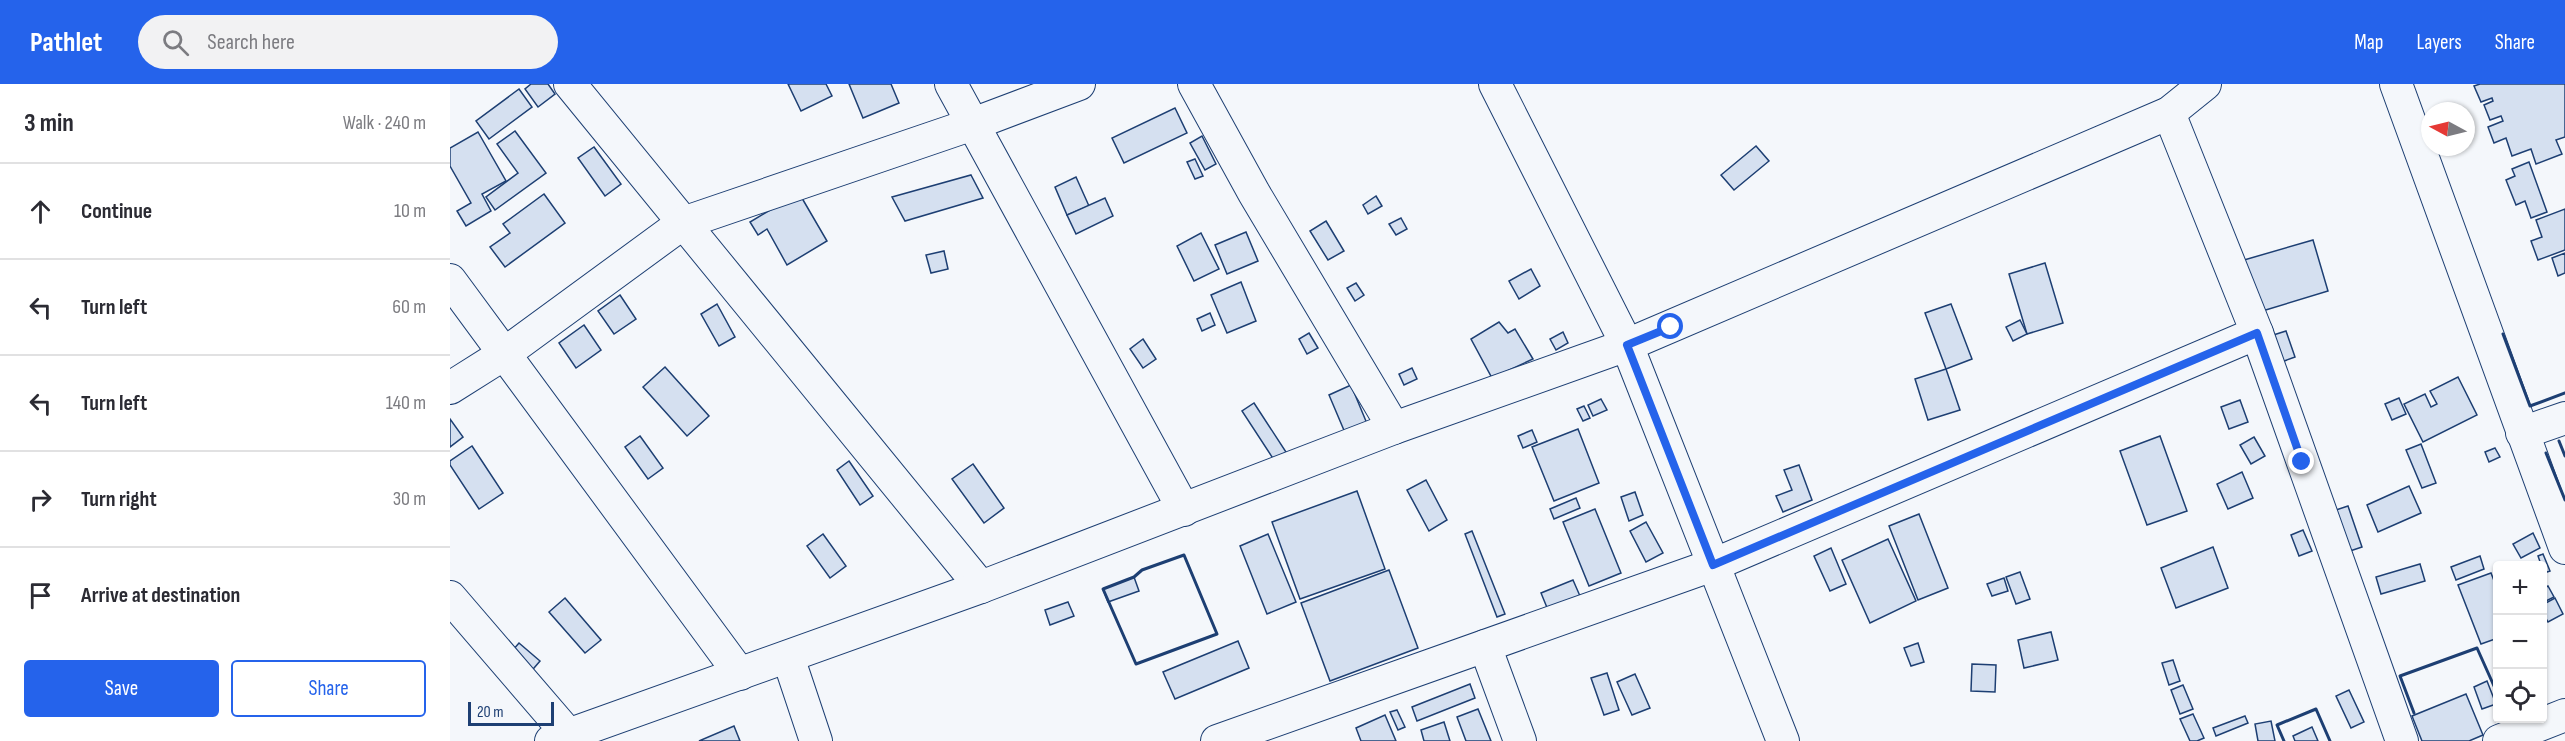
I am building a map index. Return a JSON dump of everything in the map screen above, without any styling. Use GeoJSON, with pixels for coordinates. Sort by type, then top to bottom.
{"type":"FeatureCollection","features":[{"type":"Feature","properties":{"kind":"street"},"geometry":{"type":"LineString","coordinates":[[570,84],[981,587]]}},
{"type":"Feature","properties":{"kind":"street"},"geometry":{"type":"LineString","coordinates":[[951,84],[1184,510]]}},
{"type":"Feature","properties":{"kind":"street"},"geometry":{"type":"LineString","coordinates":[[450,388],[504,354],[683,223],[973,124],[1079,84]]}},
{"type":"Feature","properties":{"kind":"street"},"geometry":{"type":"LineString","coordinates":[[1194,84],[1254,193],[1394,428]]}},
{"type":"Feature","properties":{"kind":"street"},"geometry":{"type":"LineString","coordinates":[[1495,84],[1627,345],[1783,741]]}},
{"type":"Feature","properties":{"kind":"street"},"geometry":{"type":"LineString","coordinates":[[450,597],[559,737],[981,587],[1394,428],[1627,345],[2169,113],[2205,84]]}},
{"type":"Feature","properties":{"kind":"street"},"geometry":{"type":"LineString","coordinates":[[2396,84],[2565,548]]}},
{"type":"Feature","properties":{"kind":"street"},"geometry":{"type":"LineString","coordinates":[[2169,113],[2257,333],[2402,741]]}},
{"type":"Feature","properties":{"kind":"street"},"geometry":{"type":"LineString","coordinates":[[450,280],[740,674]]}},
{"type":"Feature","properties":{"kind":"street"},"geometry":{"type":"LineString","coordinates":[[1217,741],[1283,729],[1485,646],[1713,565],[2257,333]]}},
{"type":"Feature","properties":{"kind":"street"},"geometry":{"type":"LineString","coordinates":[[2522,433],[2565,418]]}},
{"type":"Feature","properties":{"kind":"street"},"geometry":{"type":"LineString","coordinates":[[1485,646],[1520,741]]}},
{"type":"Feature","properties":{"kind":"street"},"geometry":{"type":"LineString","coordinates":[[788,657],[816,741]]}},
{"type":"Feature","properties":{"kind":"street"},"geometry":{"type":"LineString","coordinates":[[2499,741],[2565,716]]}},
{"type":"Feature","properties":{"kind":"building"},"geometry":{"type":"Polygon","coordinates":[[[531,84],[548,84],[555,94],[538,107],[525,89],[531,84]]]}},
{"type":"Feature","properties":{"kind":"building"},"geometry":{"type":"Polygon","coordinates":[[[788,84],[826,84],[832,96],[801,111],[788,84]]]}},
{"type":"Feature","properties":{"kind":"building"},"geometry":{"type":"Polygon","coordinates":[[[849,84],[891,84],[899,103],[863,118],[849,84]]]}},
{"type":"Feature","properties":{"kind":"building"},"geometry":{"type":"Polygon","coordinates":[[[2480,84],[2565,84],[2565,137],[2556,140],[2562,154],[2536,164],[2531,149],[2512,156],[2506,138],[2494,143],[2488,127],[2503,121],[2501,116],[2490,120],[2484,105],[2493,101],[2492,98],[2481,102],[2474,86],[2480,84]]]}},
{"type":"Feature","properties":{"kind":"building"},"geometry":{"type":"Polygon","coordinates":[[[519,89],[532,107],[489,139],[476,121],[519,89]]]}},
{"type":"Feature","properties":{"kind":"building"},"geometry":{"type":"Polygon","coordinates":[[[1175,108],[1187,133],[1124,163],[1112,138],[1175,108]]]}},
{"type":"Feature","properties":{"kind":"building"},"geometry":{"type":"Polygon","coordinates":[[[515,131],[546,173],[495,210],[486,197],[518,173],[497,144],[515,131]]]}},
{"type":"Feature","properties":{"kind":"building"},"geometry":{"type":"Polygon","coordinates":[[[478,132],[506,181],[482,194],[491,211],[466,226],[457,211],[471,203],[450,166],[450,148],[478,132]]]}},
{"type":"Feature","properties":{"kind":"building"},"geometry":{"type":"Polygon","coordinates":[[[1202,136],[1216,164],[1205,170],[1190,143],[1202,136]]]}},
{"type":"Feature","properties":{"kind":"building"},"geometry":{"type":"Polygon","coordinates":[[[1756,146],[1769,161],[1734,190],[1721,175],[1756,146]]]}},
{"type":"Feature","properties":{"kind":"building"},"geometry":{"type":"Polygon","coordinates":[[[594,147],[621,184],[605,196],[578,158],[594,147]]]}},
{"type":"Feature","properties":{"kind":"building"},"geometry":{"type":"Polygon","coordinates":[[[1195,159],[1203,176],[1195,179],[1187,162],[1195,159]]]}},
{"type":"Feature","properties":{"kind":"building"},"geometry":{"type":"Polygon","coordinates":[[[2529,162],[2547,212],[2531,218],[2525,201],[2516,205],[2506,180],[2515,176],[2512,169],[2529,162]]]}},
{"type":"Feature","properties":{"kind":"building"},"geometry":{"type":"Polygon","coordinates":[[[971,175],[983,198],[905,221],[892,197],[971,175]]]}},
{"type":"Feature","properties":{"kind":"building"},"geometry":{"type":"Polygon","coordinates":[[[1076,177],[1089,206],[1067,215],[1055,187],[1076,177]]]}},
{"type":"Feature","properties":{"kind":"building"},"geometry":{"type":"Polygon","coordinates":[[[799,193],[827,241],[787,265],[767,229],[758,235],[750,222],[799,193]]]}},
{"type":"Feature","properties":{"kind":"building"},"geometry":{"type":"Polygon","coordinates":[[[544,194],[565,223],[505,267],[490,247],[510,233],[503,224],[544,194]]]}},
{"type":"Feature","properties":{"kind":"building"},"geometry":{"type":"Polygon","coordinates":[[[1376,196],[1382,206],[1368,214],[1363,205],[1376,196]]]}},
{"type":"Feature","properties":{"kind":"building"},"geometry":{"type":"Polygon","coordinates":[[[1105,198],[1113,216],[1076,234],[1067,215],[1105,198]]]}},
{"type":"Feature","properties":{"kind":"building"},"geometry":{"type":"Polygon","coordinates":[[[2565,209],[2565,250],[2538,260],[2531,241],[2542,237],[2536,220],[2565,209]]]}},
{"type":"Feature","properties":{"kind":"building"},"geometry":{"type":"Polygon","coordinates":[[[1401,218],[1407,229],[1396,235],[1389,224],[1401,218]]]}},
{"type":"Feature","properties":{"kind":"building"},"geometry":{"type":"Polygon","coordinates":[[[1326,221],[1344,251],[1328,260],[1310,231],[1326,221]]]}},
{"type":"Feature","properties":{"kind":"building"},"geometry":{"type":"Polygon","coordinates":[[[1246,232],[1258,261],[1227,274],[1215,245],[1246,232]]]}},
{"type":"Feature","properties":{"kind":"building"},"geometry":{"type":"Polygon","coordinates":[[[1201,233],[1219,269],[1194,281],[1177,246],[1201,233]]]}},
{"type":"Feature","properties":{"kind":"building"},"geometry":{"type":"Polygon","coordinates":[[[2313,240],[2328,291],[2259,312],[2244,260],[2313,240]]]}},
{"type":"Feature","properties":{"kind":"building"},"geometry":{"type":"Polygon","coordinates":[[[944,251],[948,269],[931,273],[926,255],[944,251]]]}},
{"type":"Feature","properties":{"kind":"building"},"geometry":{"type":"Polygon","coordinates":[[[2565,253],[2565,273],[2558,276],[2552,258],[2565,253]]]}},
{"type":"Feature","properties":{"kind":"building"},"geometry":{"type":"Polygon","coordinates":[[[2045,263],[2063,323],[2027,334],[2009,274],[2045,263]]]}},
{"type":"Feature","properties":{"kind":"building"},"geometry":{"type":"Polygon","coordinates":[[[1531,269],[1540,286],[1519,299],[1509,281],[1531,269]]]}},
{"type":"Feature","properties":{"kind":"building"},"geometry":{"type":"Polygon","coordinates":[[[1241,282],[1256,321],[1227,333],[1211,295],[1241,282]]]}},
{"type":"Feature","properties":{"kind":"building"},"geometry":{"type":"Polygon","coordinates":[[[1356,283],[1364,295],[1355,301],[1347,288],[1356,283]]]}},
{"type":"Feature","properties":{"kind":"building"},"geometry":{"type":"Polygon","coordinates":[[[620,295],[636,319],[614,334],[598,311],[620,295]]]}},
{"type":"Feature","properties":{"kind":"building"},"geometry":{"type":"Polygon","coordinates":[[[717,304],[735,337],[719,346],[701,314],[717,304]]]}},
{"type":"Feature","properties":{"kind":"building"},"geometry":{"type":"Polygon","coordinates":[[[1951,304],[1972,359],[1946,369],[1925,313],[1951,304]]]}},
{"type":"Feature","properties":{"kind":"building"},"geometry":{"type":"Polygon","coordinates":[[[1210,313],[1215,325],[1202,331],[1197,319],[1210,313]]]}},
{"type":"Feature","properties":{"kind":"building"},"geometry":{"type":"Polygon","coordinates":[[[2020,320],[2027,334],[2013,341],[2006,327],[2020,320]]]}},
{"type":"Feature","properties":{"kind":"building"},"geometry":{"type":"Polygon","coordinates":[[[1499,322],[1508,333],[1515,329],[1533,359],[1492,378],[1471,339],[1499,322]]]}},
{"type":"Feature","properties":{"kind":"building"},"geometry":{"type":"Polygon","coordinates":[[[584,325],[601,350],[576,368],[559,343],[584,325]]]}},
{"type":"Feature","properties":{"kind":"building"},"geometry":{"type":"Polygon","coordinates":[[[2286,331],[2295,357],[2276,364],[2267,337],[2286,331]]]}},
{"type":"Feature","properties":{"kind":"building"},"geometry":{"type":"Polygon","coordinates":[[[1563,332],[1568,343],[1556,350],[1550,339],[1563,332]]]}},
{"type":"Feature","properties":{"kind":"building"},"geometry":{"type":"Polygon","coordinates":[[[1309,333],[1318,348],[1307,354],[1299,339],[1309,333]]]}},
{"type":"Feature","properties":{"kind":"building"},"geometry":{"type":"Polygon","coordinates":[[[1143,339],[1156,359],[1143,368],[1130,349],[1143,339]]]}},
{"type":"Feature","properties":{"kind":"building"},"geometry":{"type":"Polygon","coordinates":[[[665,367],[709,416],[687,436],[643,387],[665,367]]]}},
{"type":"Feature","properties":{"kind":"building"},"geometry":{"type":"Polygon","coordinates":[[[1412,368],[1417,379],[1404,385],[1399,374],[1412,368]]]}},
{"type":"Feature","properties":{"kind":"building"},"geometry":{"type":"Polygon","coordinates":[[[1946,369],[1960,410],[1928,420],[1915,379],[1946,369]]]}},
{"type":"Feature","properties":{"kind":"building"},"geometry":{"type":"Polygon","coordinates":[[[2458,377],[2477,415],[2423,442],[2404,404],[2425,394],[2431,407],[2437,404],[2430,391],[2458,377]]]}},
{"type":"Feature","properties":{"kind":"building"},"geometry":{"type":"Polygon","coordinates":[[[1351,385],[1368,426],[1346,435],[1329,395],[1351,385]]]}},
{"type":"Feature","properties":{"kind":"building"},"geometry":{"type":"Polygon","coordinates":[[[2399,398],[2406,414],[2392,420],[2385,404],[2399,398]]]}},
{"type":"Feature","properties":{"kind":"building"},"geometry":{"type":"Polygon","coordinates":[[[1601,399],[1607,410],[1593,416],[1588,405],[1601,399]]]}},
{"type":"Feature","properties":{"kind":"building"},"geometry":{"type":"Polygon","coordinates":[[[2240,400],[2248,422],[2229,429],[2221,407],[2240,400]]]}},
{"type":"Feature","properties":{"kind":"building"},"geometry":{"type":"Polygon","coordinates":[[[1254,403],[1286,452],[1274,460],[1242,411],[1254,403]]]}},
{"type":"Feature","properties":{"kind":"building"},"geometry":{"type":"Polygon","coordinates":[[[1584,406],[1590,418],[1583,421],[1577,409],[1584,406]]]}},
{"type":"Feature","properties":{"kind":"building"},"geometry":{"type":"Polygon","coordinates":[[[450,419],[463,437],[450,447],[450,419]]]}},
{"type":"Feature","properties":{"kind":"building"},"geometry":{"type":"Polygon","coordinates":[[[1578,429],[1599,483],[1554,501],[1532,447],[1578,429]]]}},
{"type":"Feature","properties":{"kind":"building"},"geometry":{"type":"Polygon","coordinates":[[[1532,430],[1537,442],[1523,448],[1518,436],[1532,430]]]}},
{"type":"Feature","properties":{"kind":"building"},"geometry":{"type":"Polygon","coordinates":[[[640,436],[663,468],[648,479],[625,447],[640,436]]]}},
{"type":"Feature","properties":{"kind":"building"},"geometry":{"type":"Polygon","coordinates":[[[2160,436],[2187,511],[2147,525],[2120,451],[2160,436]]]}},
{"type":"Feature","properties":{"kind":"building"},"geometry":{"type":"Polygon","coordinates":[[[2254,437],[2265,456],[2251,464],[2240,445],[2254,437]]]}},
{"type":"Feature","properties":{"kind":"building"},"geometry":{"type":"Polygon","coordinates":[[[2421,444],[2436,483],[2422,488],[2406,450],[2421,444]]]}},
{"type":"Feature","properties":{"kind":"building"},"geometry":{"type":"Polygon","coordinates":[[[472,446],[503,493],[479,509],[450,465],[450,461],[472,446]]]}},
{"type":"Feature","properties":{"kind":"building"},"geometry":{"type":"Polygon","coordinates":[[[2495,448],[2500,457],[2489,462],[2485,452],[2495,448]]]}},
{"type":"Feature","properties":{"kind":"building"},"geometry":{"type":"Polygon","coordinates":[[[849,461],[873,496],[860,505],[837,470],[849,461]]]}},
{"type":"Feature","properties":{"kind":"building"},"geometry":{"type":"Polygon","coordinates":[[[973,464],[1004,508],[984,523],[952,479],[973,464]]]}},
{"type":"Feature","properties":{"kind":"building"},"geometry":{"type":"Polygon","coordinates":[[[1799,465],[1812,500],[1783,512],[1776,496],[1792,490],[1784,470],[1799,465]]]}},
{"type":"Feature","properties":{"kind":"building"},"geometry":{"type":"Polygon","coordinates":[[[2242,472],[2253,498],[2228,509],[2217,484],[2242,472]]]}},
{"type":"Feature","properties":{"kind":"building"},"geometry":{"type":"Polygon","coordinates":[[[1426,480],[1447,520],[1429,531],[1407,490],[1426,480]]]}},
{"type":"Feature","properties":{"kind":"building"},"geometry":{"type":"Polygon","coordinates":[[[2409,486],[2421,513],[2378,532],[2367,505],[2409,486]]]}},
{"type":"Feature","properties":{"kind":"building"},"geometry":{"type":"Polygon","coordinates":[[[1357,491],[1385,569],[1300,599],[1272,522],[1357,491]]]}},
{"type":"Feature","properties":{"kind":"building"},"geometry":{"type":"Polygon","coordinates":[[[1635,492],[1643,515],[1629,521],[1621,497],[1635,492]]]}},
{"type":"Feature","properties":{"kind":"building"},"geometry":{"type":"Polygon","coordinates":[[[1576,498],[1580,508],[1554,519],[1550,509],[1576,498]]]}},
{"type":"Feature","properties":{"kind":"building"},"geometry":{"type":"Polygon","coordinates":[[[2348,506],[2362,547],[2347,552],[2333,511],[2348,506]]]}},
{"type":"Feature","properties":{"kind":"building"},"geometry":{"type":"Polygon","coordinates":[[[1595,509],[1621,573],[1589,586],[1563,522],[1595,509]]]}},
{"type":"Feature","properties":{"kind":"building"},"geometry":{"type":"Polygon","coordinates":[[[1919,514],[1948,588],[1918,600],[1889,526],[1919,514]]]}},
{"type":"Feature","properties":{"kind":"building"},"geometry":{"type":"Polygon","coordinates":[[[1646,522],[1663,553],[1646,562],[1630,531],[1646,522]]]}},
{"type":"Feature","properties":{"kind":"building"},"geometry":{"type":"Polygon","coordinates":[[[2303,530],[2312,551],[2299,556],[2291,535],[2303,530]]]}},
{"type":"Feature","properties":{"kind":"building"},"geometry":{"type":"Polygon","coordinates":[[[1472,531],[1505,614],[1497,617],[1465,534],[1472,531]]]}},
{"type":"Feature","properties":{"kind":"building"},"geometry":{"type":"Polygon","coordinates":[[[2533,533],[2540,548],[2521,558],[2513,544],[2533,533]]]}},
{"type":"Feature","properties":{"kind":"building"},"geometry":{"type":"Polygon","coordinates":[[[823,534],[846,566],[830,578],[807,546],[823,534]]]}},
{"type":"Feature","properties":{"kind":"building"},"geometry":{"type":"Polygon","coordinates":[[[1268,534],[1296,602],[1267,614],[1240,546],[1268,534]]]}},
{"type":"Feature","properties":{"kind":"building"},"geometry":{"type":"Polygon","coordinates":[[[1888,539],[1916,601],[1870,623],[1842,560],[1888,539]]]}},
{"type":"Feature","properties":{"kind":"building"},"geometry":{"type":"Polygon","coordinates":[[[2213,547],[2228,588],[2176,608],[2161,568],[2213,547]]]}},
{"type":"Feature","properties":{"kind":"building"},"geometry":{"type":"Polygon","coordinates":[[[1831,548],[1846,584],[1830,591],[1814,556],[1831,548]]]}},
{"type":"Feature","properties":{"kind":"building"},"geometry":{"type":"Polygon","coordinates":[[[2543,554],[2546,561],[2540,561],[2538,556],[2543,554]]]}},
{"type":"Feature","properties":{"kind":"building"},"geometry":{"type":"Polygon","coordinates":[[[2480,556],[2484,569],[2456,580],[2451,567],[2480,556]]]}},
{"type":"Feature","properties":{"kind":"building"},"geometry":{"type":"Polygon","coordinates":[[[2420,564],[2425,581],[2381,594],[2376,577],[2420,564]]]}},
{"type":"Feature","properties":{"kind":"building"},"geometry":{"type":"Polygon","coordinates":[[[1389,570],[1418,648],[1330,681],[1301,603],[1389,570]]]}},
{"type":"Feature","properties":{"kind":"building"},"geometry":{"type":"Polygon","coordinates":[[[2020,572],[2030,599],[2016,604],[2006,577],[2020,572]]]}},
{"type":"Feature","properties":{"kind":"building"},"geometry":{"type":"Polygon","coordinates":[[[2491,573],[2493,578],[2493,640],[2481,644],[2458,585],[2491,573]]]}},
{"type":"Feature","properties":{"kind":"building"},"geometry":{"type":"Polygon","coordinates":[[[1134,577],[1139,591],[1108,602],[1103,589],[1134,577]]]}},
{"type":"Feature","properties":{"kind":"building"},"geometry":{"type":"Polygon","coordinates":[[[2004,578],[2008,591],[1992,596],[1987,584],[2004,578]]]}},
{"type":"Feature","properties":{"kind":"building"},"geometry":{"type":"Polygon","coordinates":[[[1573,580],[1580,596],[1548,610],[1541,593],[1573,580]]]}},
{"type":"Feature","properties":{"kind":"building"},"geometry":{"type":"Polygon","coordinates":[[[2547,586],[2554,597],[2547,600],[2547,586]]]}},
{"type":"Feature","properties":{"kind":"building"},"geometry":{"type":"Polygon","coordinates":[[[565,598],[601,640],[585,653],[549,612],[565,598]]]}},
{"type":"Feature","properties":{"kind":"building"},"geometry":{"type":"Polygon","coordinates":[[[2555,598],[2563,614],[2548,622],[2547,602],[2555,598]]]}},
{"type":"Feature","properties":{"kind":"building"},"geometry":{"type":"Polygon","coordinates":[[[1068,602],[1074,616],[1050,625],[1045,610],[1068,602]]]}},
{"type":"Feature","properties":{"kind":"building"},"geometry":{"type":"Polygon","coordinates":[[[2051,632],[2058,660],[2024,668],[2018,640],[2051,632]]]}},
{"type":"Feature","properties":{"kind":"building"},"geometry":{"type":"Polygon","coordinates":[[[1238,641],[1249,668],[1175,699],[1163,672],[1238,641]]]}},
{"type":"Feature","properties":{"kind":"building"},"geometry":{"type":"Polygon","coordinates":[[[519,643],[540,661],[528,675],[506,658],[519,643]]]}},
{"type":"Feature","properties":{"kind":"building"},"geometry":{"type":"Polygon","coordinates":[[[1918,643],[1924,662],[1911,666],[1904,648],[1918,643]]]}},
{"type":"Feature","properties":{"kind":"building"},"geometry":{"type":"Polygon","coordinates":[[[2173,660],[2180,681],[2169,685],[2162,663],[2173,660]]]}},
{"type":"Feature","properties":{"kind":"building"},"geometry":{"type":"Polygon","coordinates":[[[1972,664],[1996,665],[1995,692],[1971,691],[1972,664]]]}},
{"type":"Feature","properties":{"kind":"building"},"geometry":{"type":"Polygon","coordinates":[[[1607,673],[1619,710],[1604,715],[1591,678],[1607,673]]]}},
{"type":"Feature","properties":{"kind":"building"},"geometry":{"type":"Polygon","coordinates":[[[1635,674],[1650,708],[1632,715],[1617,682],[1635,674]]]}},
{"type":"Feature","properties":{"kind":"building"},"geometry":{"type":"Polygon","coordinates":[[[2487,681],[2493,696],[2493,705],[2482,709],[2474,687],[2487,681]]]}},
{"type":"Feature","properties":{"kind":"building"},"geometry":{"type":"Polygon","coordinates":[[[1470,684],[1475,698],[1417,721],[1412,707],[1470,684]]]}},
{"type":"Feature","properties":{"kind":"building"},"geometry":{"type":"Polygon","coordinates":[[[2183,685],[2193,709],[2180,714],[2171,690],[2183,685]]]}},
{"type":"Feature","properties":{"kind":"building"},"geometry":{"type":"Polygon","coordinates":[[[2349,690],[2364,722],[2351,728],[2336,696],[2349,690]]]}},
{"type":"Feature","properties":{"kind":"building"},"geometry":{"type":"Polygon","coordinates":[[[2466,694],[2483,735],[2469,741],[2422,741],[2412,716],[2466,694]]]}},
{"type":"Feature","properties":{"kind":"building"},"geometry":{"type":"Polygon","coordinates":[[[1478,709],[1491,741],[1466,741],[1457,717],[1478,709]]]}},
{"type":"Feature","properties":{"kind":"building"},"geometry":{"type":"Polygon","coordinates":[[[1397,710],[1405,727],[1398,730],[1390,712],[1397,710]]]}},
{"type":"Feature","properties":{"kind":"building"},"geometry":{"type":"Polygon","coordinates":[[[2193,714],[2204,738],[2197,741],[2190,741],[2180,719],[2193,714]]]}},
{"type":"Feature","properties":{"kind":"building"},"geometry":{"type":"Polygon","coordinates":[[[1385,715],[1396,741],[1361,741],[1356,728],[1385,715]]]}},
{"type":"Feature","properties":{"kind":"building"},"geometry":{"type":"Polygon","coordinates":[[[2245,716],[2248,723],[2216,736],[2213,728],[2245,716]]]}},
{"type":"Feature","properties":{"kind":"building"},"geometry":{"type":"Polygon","coordinates":[[[2271,721],[2275,741],[2258,741],[2255,724],[2271,721]]]}},
{"type":"Feature","properties":{"kind":"building"},"geometry":{"type":"Polygon","coordinates":[[[1444,722],[1450,741],[1424,741],[1421,730],[1444,722]]]}},
{"type":"Feature","properties":{"kind":"building"},"geometry":{"type":"Polygon","coordinates":[[[734,726],[740,741],[699,741],[734,726]]]}},
{"type":"Feature","properties":{"kind":"building"},"geometry":{"type":"Polygon","coordinates":[[[2312,727],[2318,741],[2295,741],[2293,736],[2312,727]]]}},
{"type":"Feature","properties":{"kind":"wall"},"geometry":{"type":"LineString","coordinates":[[2503,334],[2530,406],[2565,393]]}},
{"type":"Feature","properties":{"kind":"wall"},"geometry":{"type":"LineString","coordinates":[[2559,441],[2565,456]]}},
{"type":"Feature","properties":{"kind":"wall"},"geometry":{"type":"LineString","coordinates":[[2546,453],[2565,500]]}},
{"type":"Feature","properties":{"kind":"wall"},"geometry":{"type":"LineString","coordinates":[[1184,555],[1217,634],[1136,664],[1103,589],[1134,577],[1142,570],[1184,555]]}},
{"type":"Feature","properties":{"kind":"wall"},"geometry":{"type":"LineString","coordinates":[[2414,713],[2400,676],[2477,648],[2493,684]]}},
{"type":"Feature","properties":{"kind":"wall"},"geometry":{"type":"LineString","coordinates":[[2284,741],[2277,725],[2316,709],[2330,741]]}},
{"type":"Feature","properties":{"kind":"route"},"geometry":{"type":"LineString","coordinates":[[1671,327],[1627,345],[1713,565],[2257,333],[2302,462]]}}]}
